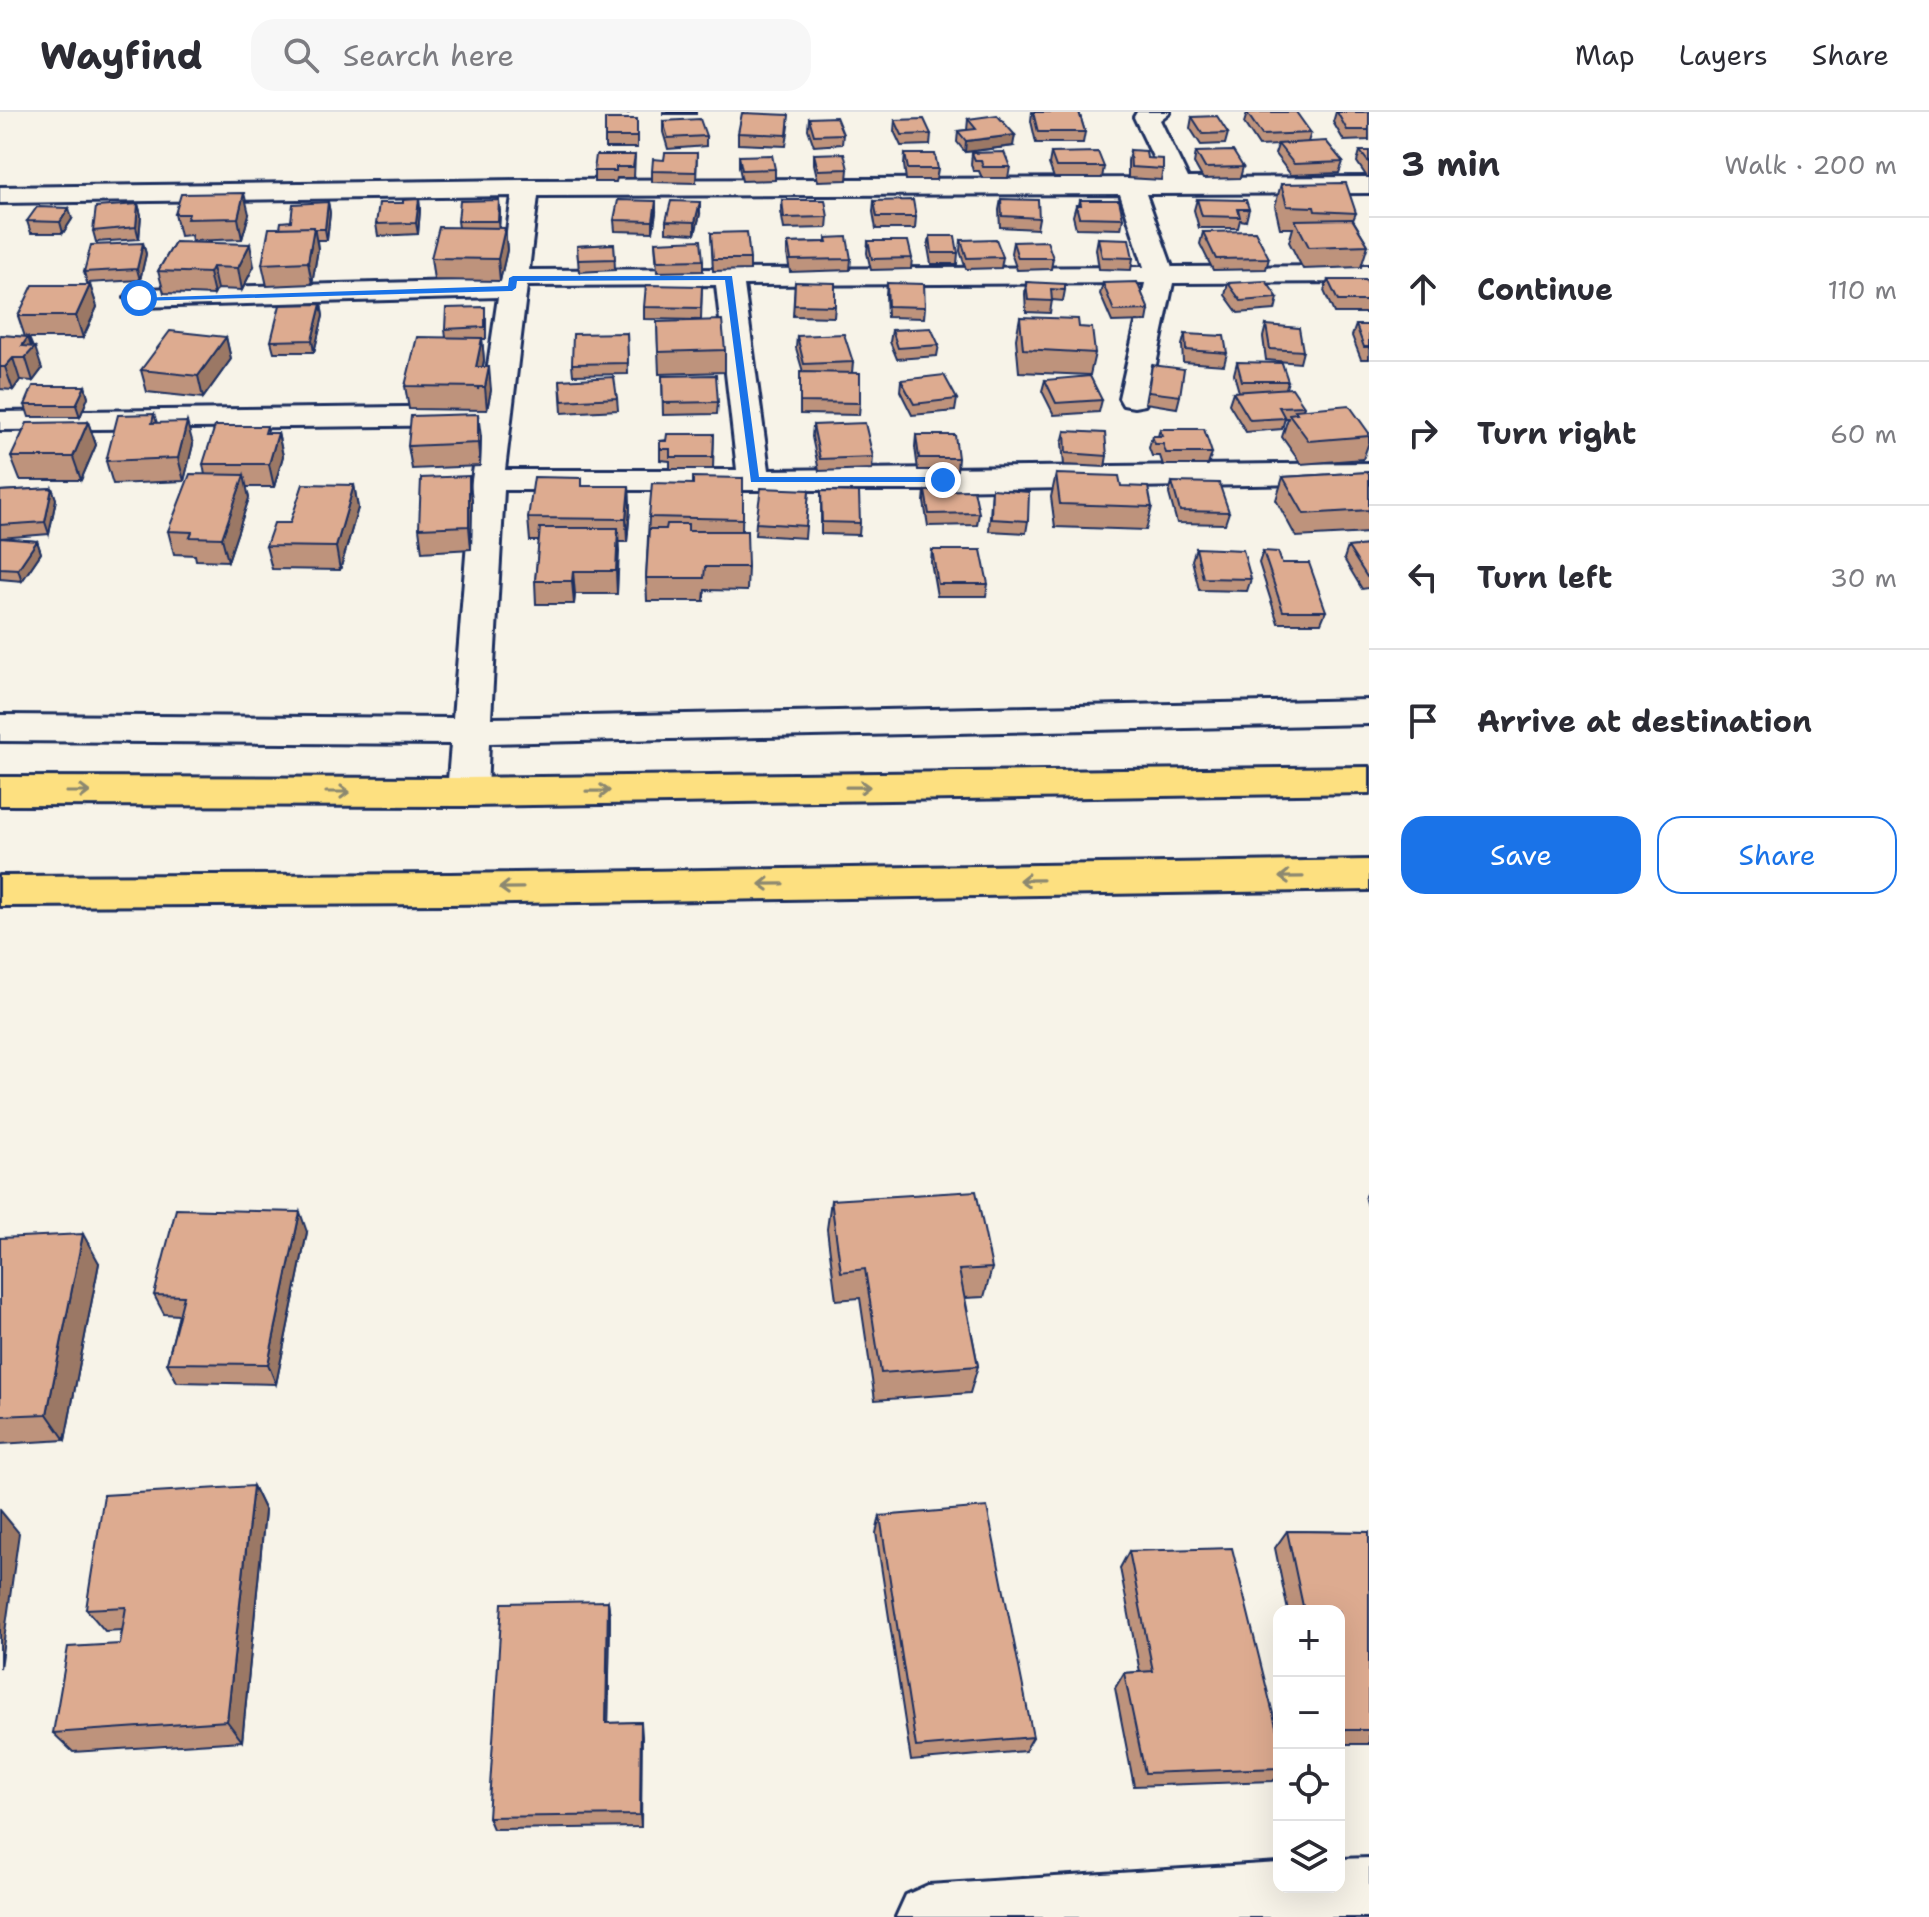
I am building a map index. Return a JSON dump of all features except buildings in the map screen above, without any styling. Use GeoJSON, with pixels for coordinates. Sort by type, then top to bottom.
{"type":"FeatureCollection","features":[{"type":"Feature","properties":{"kind":"highway"},"geometry":{"type":"LineString","coordinates":[[0,791],[467,792],[1369,780]]}},
{"type":"Feature","properties":{"kind":"highway"},"geometry":{"type":"LineString","coordinates":[[0,891],[450,889],[1369,875]]}},
{"type":"Feature","properties":{"kind":"street"},"geometry":{"type":"LineString","coordinates":[[1158,112],[1146,117],[1180,187]]}},
{"type":"Feature","properties":{"kind":"street"},"geometry":{"type":"LineString","coordinates":[[0,195],[526,188],[1369,185]]}},
{"type":"Feature","properties":{"kind":"street"},"geometry":{"type":"LineString","coordinates":[[1131,187],[1161,275],[1134,398]]}},
{"type":"Feature","properties":{"kind":"street"},"geometry":{"type":"LineString","coordinates":[[467,792],[488,480],[526,188]]}},
{"type":"Feature","properties":{"kind":"street"},"geometry":{"type":"LineString","coordinates":[[139,298],[729,277],[1369,274]]}},
{"type":"Feature","properties":{"kind":"street"},"geometry":{"type":"LineString","coordinates":[[729,277],[754,480]]}},
{"type":"Feature","properties":{"kind":"street"},"geometry":{"type":"LineString","coordinates":[[0,421],[497,415]]}},
{"type":"Feature","properties":{"kind":"street"},"geometry":{"type":"LineString","coordinates":[[488,480],[1369,473]]}},
{"type":"Feature","properties":{"kind":"street"},"geometry":{"type":"LineString","coordinates":[[0,728],[471,731],[1369,712]]}},
{"type":"Feature","properties":{"kind":"street"},"geometry":{"type":"LineString","coordinates":[[928,1917],[1369,1889]]}},
{"type":"Feature","properties":{"kind":"route"},"geometry":{"type":"LineString","coordinates":[[139,298],[512,288],[513,278],[729,277],[754,480],[943,480]]}}]}
